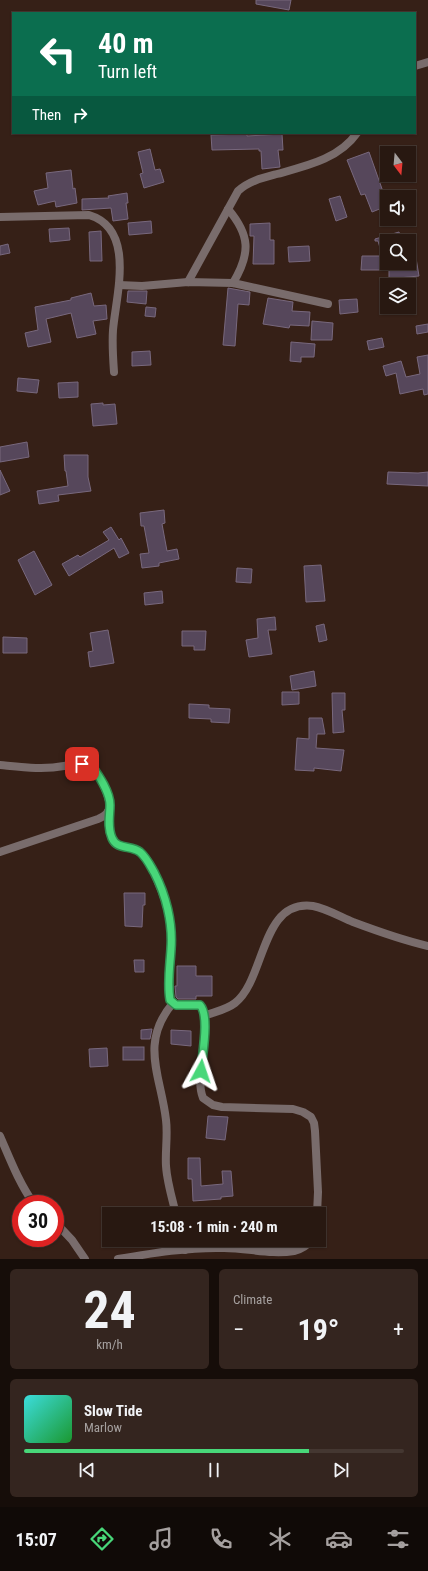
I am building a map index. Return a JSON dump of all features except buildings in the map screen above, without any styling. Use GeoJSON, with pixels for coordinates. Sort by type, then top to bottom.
{"type":"FeatureCollection","features":[{"type":"Feature","properties":{"kind":"street"},"geometry":{"type":"LineString","coordinates":[[416,66],[428,62]]}},
{"type":"Feature","properties":{"kind":"street"},"geometry":{"type":"LineString","coordinates":[[188,282],[238,191],[245,185],[257,179],[310,165],[335,154],[342,150],[356,134]]}},
{"type":"Feature","properties":{"kind":"street"},"geometry":{"type":"LineString","coordinates":[[228,209],[240,225],[246,243],[244,260],[233,283]]}},
{"type":"Feature","properties":{"kind":"street"},"geometry":{"type":"LineString","coordinates":[[0,217],[77,214],[89,215],[98,218],[105,223],[114,236],[119,255],[120,285],[113,336],[114,372]]}},
{"type":"Feature","properties":{"kind":"street"},"geometry":{"type":"LineString","coordinates":[[120,285],[142,286],[188,282],[233,283],[328,304]]}},
{"type":"Feature","properties":{"kind":"street"},"geometry":{"type":"LineString","coordinates":[[0,765],[44,768],[74,764],[88,764],[92,766],[106,791],[110,806],[105,816],[98,819],[0,852]]}},
{"type":"Feature","properties":{"kind":"street"},"geometry":{"type":"LineString","coordinates":[[108,812],[111,836],[115,844],[141,852],[152,868],[161,888],[170,917],[171,931],[168,975],[170,996],[173,1003],[176,1005],[200,1005],[203,1008],[204,1034],[200,1080],[202,1094],[206,1101],[212,1105],[222,1107],[293,1110],[307,1113],[314,1123],[315,1131],[318,1207]]}},
{"type":"Feature","properties":{"kind":"street"},"geometry":{"type":"LineString","coordinates":[[204,1016],[236,1003],[247,987],[274,927],[281,916],[289,909],[297,906],[315,906],[378,932],[428,946]]}},
{"type":"Feature","properties":{"kind":"street"},"geometry":{"type":"LineString","coordinates":[[173,1003],[166,1010],[158,1028],[154,1046],[154,1059],[166,1119],[166,1166],[175,1207]]}},
{"type":"Feature","properties":{"kind":"street"},"geometry":{"type":"LineString","coordinates":[[0,1136],[14,1170],[27,1195]]}},
{"type":"Feature","properties":{"kind":"street"},"geometry":{"type":"LineString","coordinates":[[64,1232],[72,1240],[85,1259]]}},
{"type":"Feature","properties":{"kind":"street"},"geometry":{"type":"LineString","coordinates":[[118,1259],[185,1250],[226,1248],[282,1252],[302,1249],[305,1247]]}},
{"type":"Feature","properties":{"kind":"route"},"geometry":{"type":"LineString","coordinates":[[82,764],[92,766],[106,791],[110,806],[108,812],[111,836],[115,844],[141,852],[155,874],[161,888],[170,917],[171,949],[168,975],[170,1000],[176,1005],[194,1004],[200,1005],[203,1008],[205,1019],[201,1071]]}}]}
